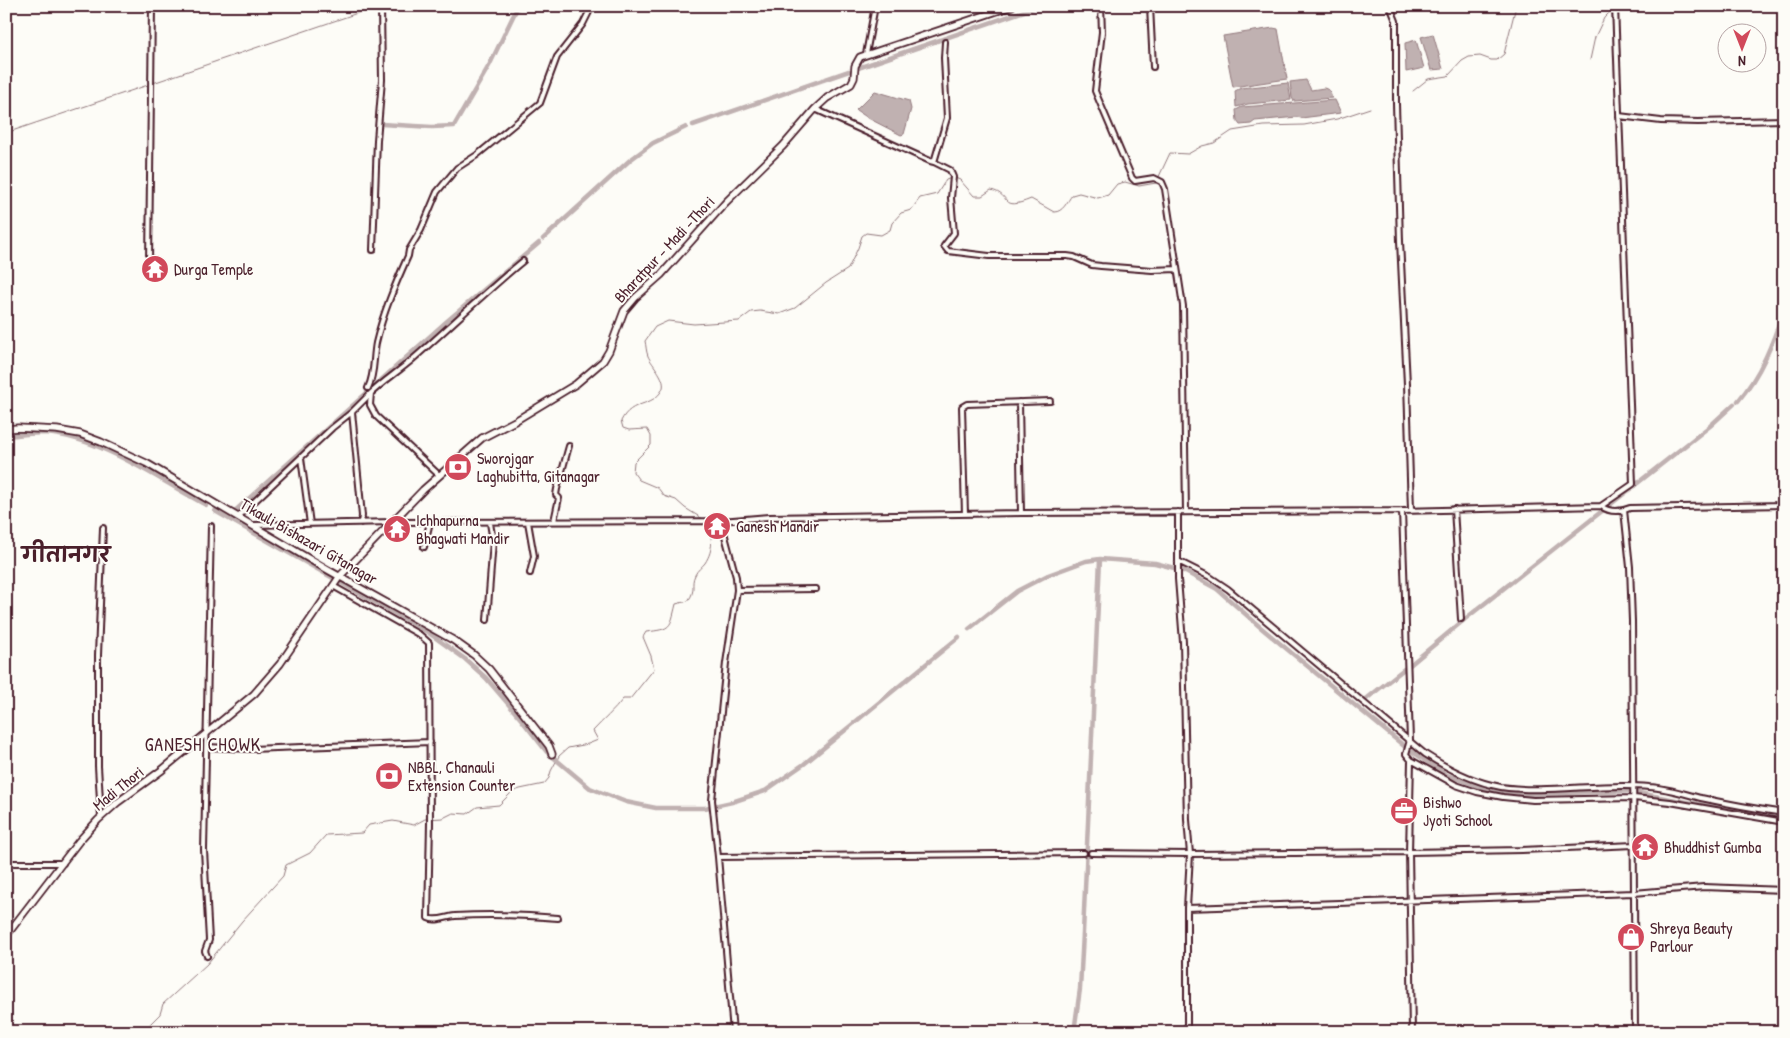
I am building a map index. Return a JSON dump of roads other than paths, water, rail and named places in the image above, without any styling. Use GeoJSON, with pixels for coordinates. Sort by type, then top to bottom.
{"type":"FeatureCollection","features":[{"type":"Feature","properties":{"kind":"main road"},"geometry":{"type":"LineString","coordinates":[[866,54],[947,29],[1012,6]]}},
{"type":"Feature","properties":{"kind":"main road","name":"Bharatpur - Madi -Thori"},"geometry":{"type":"LineString","coordinates":[[334,584],[439,475],[482,438],[515,421],[576,384],[603,361],[609,351],[624,311],[635,298],[661,275],[726,202],[783,146],[815,109],[827,98],[851,84],[857,61],[866,54]]}},
{"type":"Feature","properties":{"kind":"main road","name":"Tikauli Bishazari Gitanagar"},"geometry":{"type":"LineString","coordinates":[[6,429],[57,430],[80,434],[146,463],[252,526],[454,640],[489,669],[549,746],[552,754]]}},
{"type":"Feature","properties":{"kind":"main road","name":"Madi Thori"},"geometry":{"type":"LineString","coordinates":[[6,936],[79,841],[101,818],[118,802],[207,734],[254,694],[280,664],[334,584]]}},
{"type":"Feature","properties":{"kind":"street"},"geometry":{"type":"LineString","coordinates":[[149,262],[152,6]]}},
{"type":"Feature","properties":{"kind":"street"},"geometry":{"type":"LineString","coordinates":[[373,250],[377,140],[382,80],[381,6]]}},
{"type":"Feature","properties":{"kind":"street"},"geometry":{"type":"LineString","coordinates":[[368,388],[372,381],[376,345],[392,292],[409,250],[421,230],[438,192],[457,168],[540,103],[557,57],[582,24],[592,6]]}},
{"type":"Feature","properties":{"kind":"street"},"geometry":{"type":"LineString","coordinates":[[866,54],[876,6]]}},
{"type":"Feature","properties":{"kind":"street"},"geometry":{"type":"LineString","coordinates":[[1101,6],[1102,32],[1095,91],[1132,178],[1135,181],[1154,178],[1162,182],[1165,190],[1183,306],[1186,512]]}},
{"type":"Feature","properties":{"kind":"street"},"geometry":{"type":"LineString","coordinates":[[1150,6],[1153,67]]}},
{"type":"Feature","properties":{"kind":"street"},"geometry":{"type":"LineString","coordinates":[[1390,6],[1396,21],[1396,104],[1411,510]]}},
{"type":"Feature","properties":{"kind":"street"},"geometry":{"type":"LineString","coordinates":[[1602,507],[1633,484],[1615,9]]}},
{"type":"Feature","properties":{"kind":"street"},"geometry":{"type":"LineString","coordinates":[[934,162],[947,118],[945,42]]}},
{"type":"Feature","properties":{"kind":"street"},"geometry":{"type":"LineString","coordinates":[[815,109],[950,170],[953,177],[951,203],[954,233],[944,246],[948,251],[989,256],[1067,256],[1092,265],[1152,270],[1177,269]]}},
{"type":"Feature","properties":{"kind":"street"},"geometry":{"type":"LineString","coordinates":[[1619,116],[1661,121],[1698,122],[1784,120]]}},
{"type":"Feature","properties":{"kind":"street"},"geometry":{"type":"LineString","coordinates":[[238,517],[266,488],[352,412],[377,387],[414,358],[466,309],[523,260]]}},
{"type":"Feature","properties":{"kind":"street"},"geometry":{"type":"LineString","coordinates":[[368,396],[371,393],[370,405],[376,416],[439,475]]}},
{"type":"Feature","properties":{"kind":"street"},"geometry":{"type":"LineString","coordinates":[[965,514],[962,407],[967,404],[1050,401]]}},
{"type":"Feature","properties":{"kind":"street"},"geometry":{"type":"LineString","coordinates":[[1019,402],[1021,513]]}},
{"type":"Feature","properties":{"kind":"street"},"geometry":{"type":"LineString","coordinates":[[352,412],[362,516],[361,523]]}},
{"type":"Feature","properties":{"kind":"street"},"geometry":{"type":"LineString","coordinates":[[554,521],[559,498],[556,495],[569,446]]}},
{"type":"Feature","properties":{"kind":"street"},"geometry":{"type":"LineString","coordinates":[[301,458],[310,524]]}},
{"type":"Feature","properties":{"kind":"street"},"geometry":{"type":"LineString","coordinates":[[252,526],[393,522],[722,521],[769,517],[1021,513],[1602,507],[1610,511],[1630,508],[1784,505]]}},
{"type":"Feature","properties":{"kind":"street"},"geometry":{"type":"LineString","coordinates":[[1454,509],[1461,619]]}},
{"type":"Feature","properties":{"kind":"street"},"geometry":{"type":"LineString","coordinates":[[1402,510],[1410,740],[1410,746],[1406,750],[1406,754],[1411,760],[1456,785],[1503,797],[1533,800],[1634,798],[1670,802],[1784,822]]}},
{"type":"Feature","properties":{"kind":"street"},"geometry":{"type":"LineString","coordinates":[[1624,510],[1630,567],[1632,621],[1635,1032]]}},
{"type":"Feature","properties":{"kind":"street"},"geometry":{"type":"LineString","coordinates":[[1178,512],[1178,572],[1183,642],[1187,820],[1190,854],[1187,908],[1187,1032]]}},
{"type":"Feature","properties":{"kind":"street"},"geometry":{"type":"LineString","coordinates":[[722,521],[738,590],[726,663],[712,804],[733,1032]]}},
{"type":"Feature","properties":{"kind":"street"},"geometry":{"type":"LineString","coordinates":[[424,548],[430,522]]}},
{"type":"Feature","properties":{"kind":"street"},"geometry":{"type":"LineString","coordinates":[[487,620],[493,541],[490,522]]}},
{"type":"Feature","properties":{"kind":"street"},"geometry":{"type":"LineString","coordinates":[[528,522],[534,556],[530,573]]}},
{"type":"Feature","properties":{"kind":"street"},"geometry":{"type":"LineString","coordinates":[[207,956],[205,951],[209,940],[204,850],[211,526]]}},
{"type":"Feature","properties":{"kind":"street"},"geometry":{"type":"LineString","coordinates":[[101,818],[98,766],[98,654],[103,528]]}},
{"type":"Feature","properties":{"kind":"street"},"geometry":{"type":"LineString","coordinates":[[1178,563],[1210,577],[1228,589],[1425,754],[1445,767],[1475,780],[1523,789],[1652,787],[1784,813]]}},
{"type":"Feature","properties":{"kind":"street"},"geometry":{"type":"LineString","coordinates":[[334,584],[420,635],[429,643],[430,823],[428,918],[513,914],[558,918]]}},
{"type":"Feature","properties":{"kind":"street"},"geometry":{"type":"LineString","coordinates":[[738,590],[816,589]]}},
{"type":"Feature","properties":{"kind":"street"},"geometry":{"type":"LineString","coordinates":[[207,747],[251,749],[430,742]]}},
{"type":"Feature","properties":{"kind":"street"},"geometry":{"type":"LineString","coordinates":[[1411,760],[1409,852],[1412,1032]]}},
{"type":"Feature","properties":{"kind":"street"},"geometry":{"type":"LineString","coordinates":[[1091,854],[1522,850],[1634,844]]}},
{"type":"Feature","properties":{"kind":"street"},"geometry":{"type":"LineString","coordinates":[[718,856],[1084,853]]}},
{"type":"Feature","properties":{"kind":"street"},"geometry":{"type":"LineString","coordinates":[[6,863],[63,863]]}},
{"type":"Feature","properties":{"kind":"street"},"geometry":{"type":"LineString","coordinates":[[1187,908],[1634,892],[1704,887],[1784,890]]}},
{"type":"Feature","properties":{"kind":"waterway"},"geometry":{"type":"LineString","coordinates":[[153,83],[378,6]]}},
{"type":"Feature","properties":{"kind":"waterway"},"geometry":{"type":"LineString","coordinates":[[381,124],[432,127],[454,126],[490,64],[518,6]]}},
{"type":"Feature","properties":{"kind":"waterway"},"geometry":{"type":"LineString","coordinates":[[858,68],[1039,6]]}},
{"type":"Feature","properties":{"kind":"waterway"},"geometry":{"type":"LineString","coordinates":[[1413,91],[1428,79],[1448,76],[1462,61],[1469,57],[1480,56],[1497,60],[1504,54],[1516,6]]}},
{"type":"Feature","properties":{"kind":"waterway"},"geometry":{"type":"LineString","coordinates":[[1590,60],[1595,37],[1604,18],[1613,9]]}},
{"type":"Feature","properties":{"kind":"waterway"},"geometry":{"type":"LineString","coordinates":[[693,125],[849,71]]}},
{"type":"Feature","properties":{"kind":"waterway"},"geometry":{"type":"LineString","coordinates":[[6,133],[148,85]]}},
{"type":"Feature","properties":{"kind":"waterway"},"geometry":{"type":"LineString","coordinates":[[955,178],[960,180],[974,196],[982,196],[991,190],[998,192],[1010,203],[1021,203],[1031,199],[1057,212],[1072,195],[1079,193],[1098,198],[1108,195],[1117,184],[1125,182],[1139,186],[1156,183],[1170,153],[1188,154],[1202,146],[1214,143],[1232,131],[1263,126],[1304,125],[1337,119],[1370,108]]}},
{"type":"Feature","properties":{"kind":"waterway"},"geometry":{"type":"LineString","coordinates":[[543,239],[630,160],[653,143],[686,127]]}},
{"type":"Feature","properties":{"kind":"waterway"},"geometry":{"type":"LineString","coordinates":[[703,519],[676,500],[664,496],[658,488],[639,480],[633,472],[634,462],[651,445],[651,436],[647,429],[629,430],[623,428],[621,421],[631,409],[658,396],[662,390],[663,382],[648,356],[645,341],[655,327],[668,321],[694,324],[739,321],[751,312],[760,311],[779,314],[795,308],[826,283],[848,269],[862,236],[866,233],[881,235],[890,230],[892,223],[901,213],[911,210],[920,198],[937,194],[946,180],[951,178]]}},
{"type":"Feature","properties":{"kind":"waterway"},"geometry":{"type":"LineString","coordinates":[[235,511],[446,322],[539,243]]}},
{"type":"Feature","properties":{"kind":"waterway"},"geometry":{"type":"LineString","coordinates":[[1738,401],[1766,358],[1784,309]]}},
{"type":"Feature","properties":{"kind":"waterway"},"geometry":{"type":"LineString","coordinates":[[1410,665],[1465,619],[1710,426],[1734,404]]}},
{"type":"Feature","properties":{"kind":"waterway"},"geometry":{"type":"LineString","coordinates":[[6,436],[45,433],[87,442],[128,461],[206,505]]}},
{"type":"Feature","properties":{"kind":"waterway"},"geometry":{"type":"LineString","coordinates":[[215,511],[426,631],[465,659],[486,678],[547,752],[590,788],[626,802],[656,808],[705,808],[732,802],[765,791],[804,764],[959,637]]}},
{"type":"Feature","properties":{"kind":"waterway"},"geometry":{"type":"LineString","coordinates":[[135,1032],[137,1029],[147,1027],[160,1014],[163,1004],[207,964],[242,921],[283,876],[286,865],[310,853],[326,835],[362,833],[369,825],[393,821],[414,825],[425,819],[443,818],[453,813],[467,814],[477,807],[499,805],[512,792],[544,784],[549,778],[559,756],[568,748],[598,740],[593,731],[623,699],[630,699],[654,669],[643,637],[646,632],[661,630],[669,626],[676,604],[688,601],[691,597],[695,575],[705,563],[710,553],[711,537],[706,522]]}},
{"type":"Feature","properties":{"kind":"waterway"},"geometry":{"type":"LineString","coordinates":[[969,629],[1017,591],[1048,575],[1086,561],[1100,559],[1155,563],[1182,570],[1217,589],[1404,746],[1447,775],[1487,789],[1521,794],[1630,791]]}},
{"type":"Feature","properties":{"kind":"waterway"},"geometry":{"type":"LineString","coordinates":[[1074,1032],[1080,989],[1100,559]]}},
{"type":"Feature","properties":{"kind":"waterway"},"geometry":{"type":"LineString","coordinates":[[1365,700],[1404,669]]}},
{"type":"Feature","properties":{"kind":"waterway"},"geometry":{"type":"LineString","coordinates":[[1638,793],[1784,820]]}},
{"type":"Feature","properties":{"kind":"place","name":"Durga Temple"},"geometry":{"type":"Point","coordinates":[155,269]}},
{"type":"Feature","properties":{"kind":"place","name":"Sworojgar Laghubitta, Gitanagar"},"geometry":{"type":"Point","coordinates":[458,467]}},
{"type":"Feature","properties":{"kind":"place","name":"Ganesh Mandir"},"geometry":{"type":"Point","coordinates":[717,526]}},
{"type":"Feature","properties":{"kind":"place","name":"Ichhapurna Bhagwati Mandir"},"geometry":{"type":"Point","coordinates":[397,529]}},
{"type":"Feature","properties":{"kind":"place","name":"NBBL, Chanauli Extension Counter"},"geometry":{"type":"Point","coordinates":[389,776]}},
{"type":"Feature","properties":{"kind":"place","name":"Bishwo Jyoti School"},"geometry":{"type":"Point","coordinates":[1404,811]}},
{"type":"Feature","properties":{"kind":"place","name":"Bhuddhist Gumba"},"geometry":{"type":"Point","coordinates":[1645,847]}},
{"type":"Feature","properties":{"kind":"place","name":"Shreya Beauty Parlour"},"geometry":{"type":"Point","coordinates":[1631,937]}},
{"type":"Feature","properties":{"kind":"district","name":"गीतानगर"},"geometry":{"type":"Point","coordinates":[66,554]}},
{"type":"Feature","properties":{"kind":"district","name":"GANESH CHOWK"},"geometry":{"type":"Point","coordinates":[203,744]}}]}
